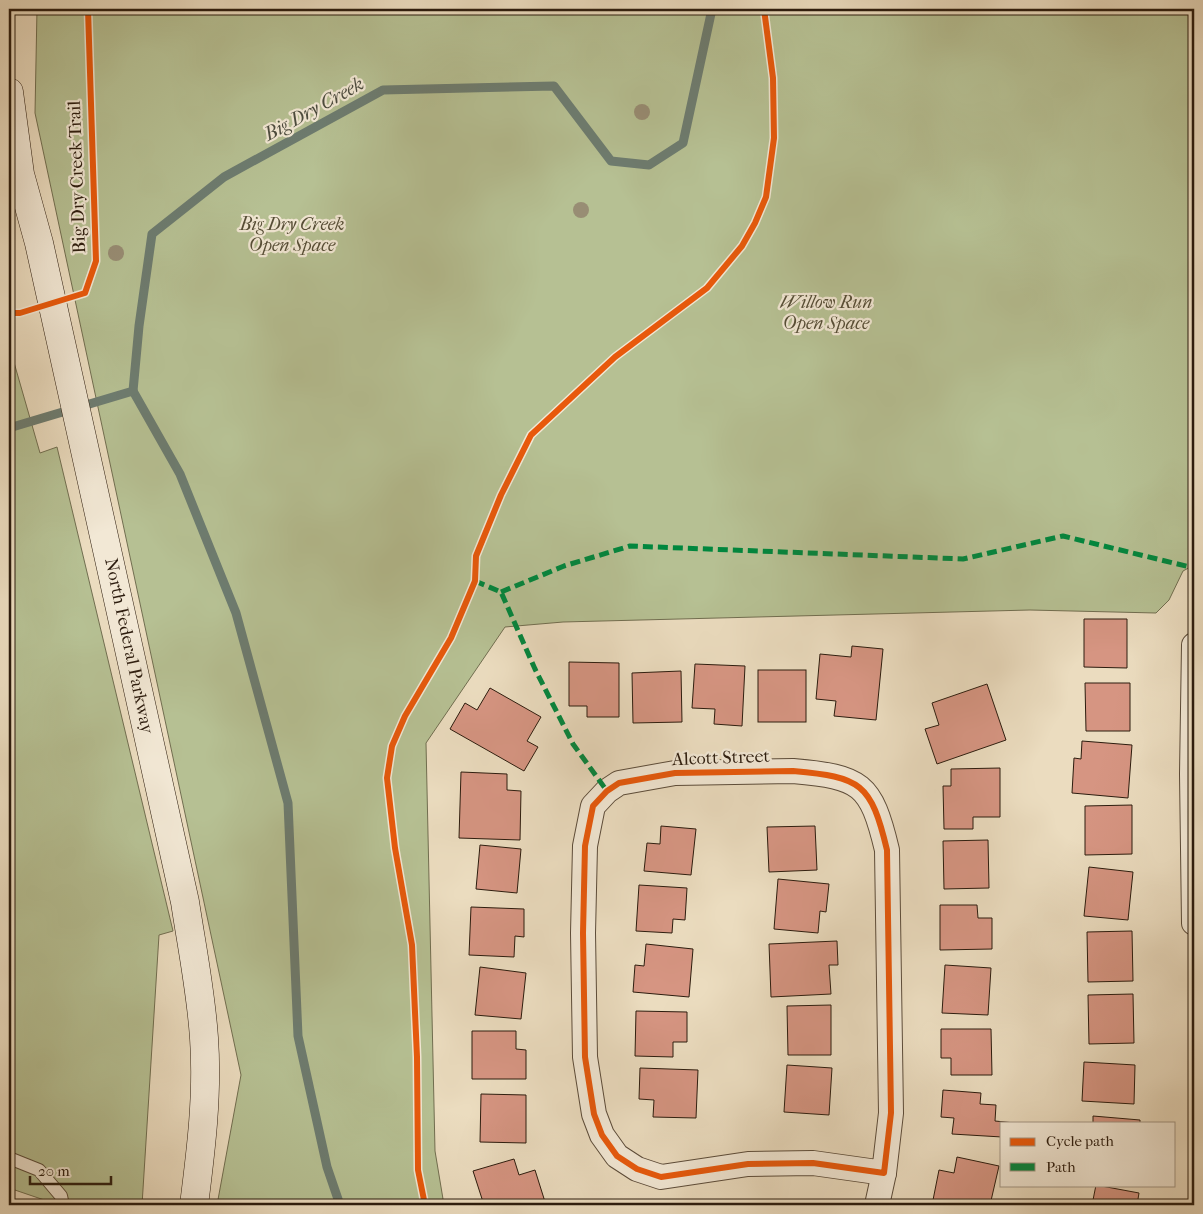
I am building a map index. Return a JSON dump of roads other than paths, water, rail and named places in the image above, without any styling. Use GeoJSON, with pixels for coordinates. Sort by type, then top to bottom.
{"type":"FeatureCollection","features":[{"type":"Feature","properties":{"kind":"main road","name":"North Federal Parkway"},"geometry":{"type":"LineString","coordinates":[[9,92],[20,174],[39,243],[185,902],[198,971],[205,1040],[204,1101],[194,1205]]}},
{"type":"Feature","properties":{"kind":"street"},"geometry":{"type":"LineString","coordinates":[[1194,645],[1192,752],[1194,923]]}},
{"type":"Feature","properties":{"kind":"street","name":"Alcott Street"},"geometry":{"type":"LineString","coordinates":[[877,1205],[884,1173],[891,1112],[887,850],[880,821],[865,790],[833,774],[793,771],[675,773],[619,783],[607,790],[593,806],[585,846],[582,933],[585,1057],[594,1114],[602,1135],[617,1156],[637,1169],[661,1177],[748,1164],[804,1163],[884,1173]]}},
{"type":"Feature","properties":{"kind":"lane"},"geometry":{"type":"LineString","coordinates":[[9,1158],[39,1170],[61,1196],[63,1205]]}},
{"type":"Feature","properties":{"kind":"waterway","name":"Big Dry Creek"},"geometry":{"type":"LineString","coordinates":[[9,428],[133,391],[139,326],[152,234],[224,177],[383,90],[554,86],[611,161],[649,165],[683,143],[712,9]]}},
{"type":"Feature","properties":{"kind":"waterway"},"geometry":{"type":"LineString","coordinates":[[133,391],[180,474],[236,613],[288,803],[298,1036],[327,1167],[340,1205]]}},
{"type":"Feature","properties":{"kind":"park label","name":"Big Dry Creek Open Space"},"geometry":{"type":"Point","coordinates":[292,234]}},
{"type":"Feature","properties":{"kind":"park label","name":"Willow Run Open Space"},"geometry":{"type":"Point","coordinates":[826,312]}}]}
